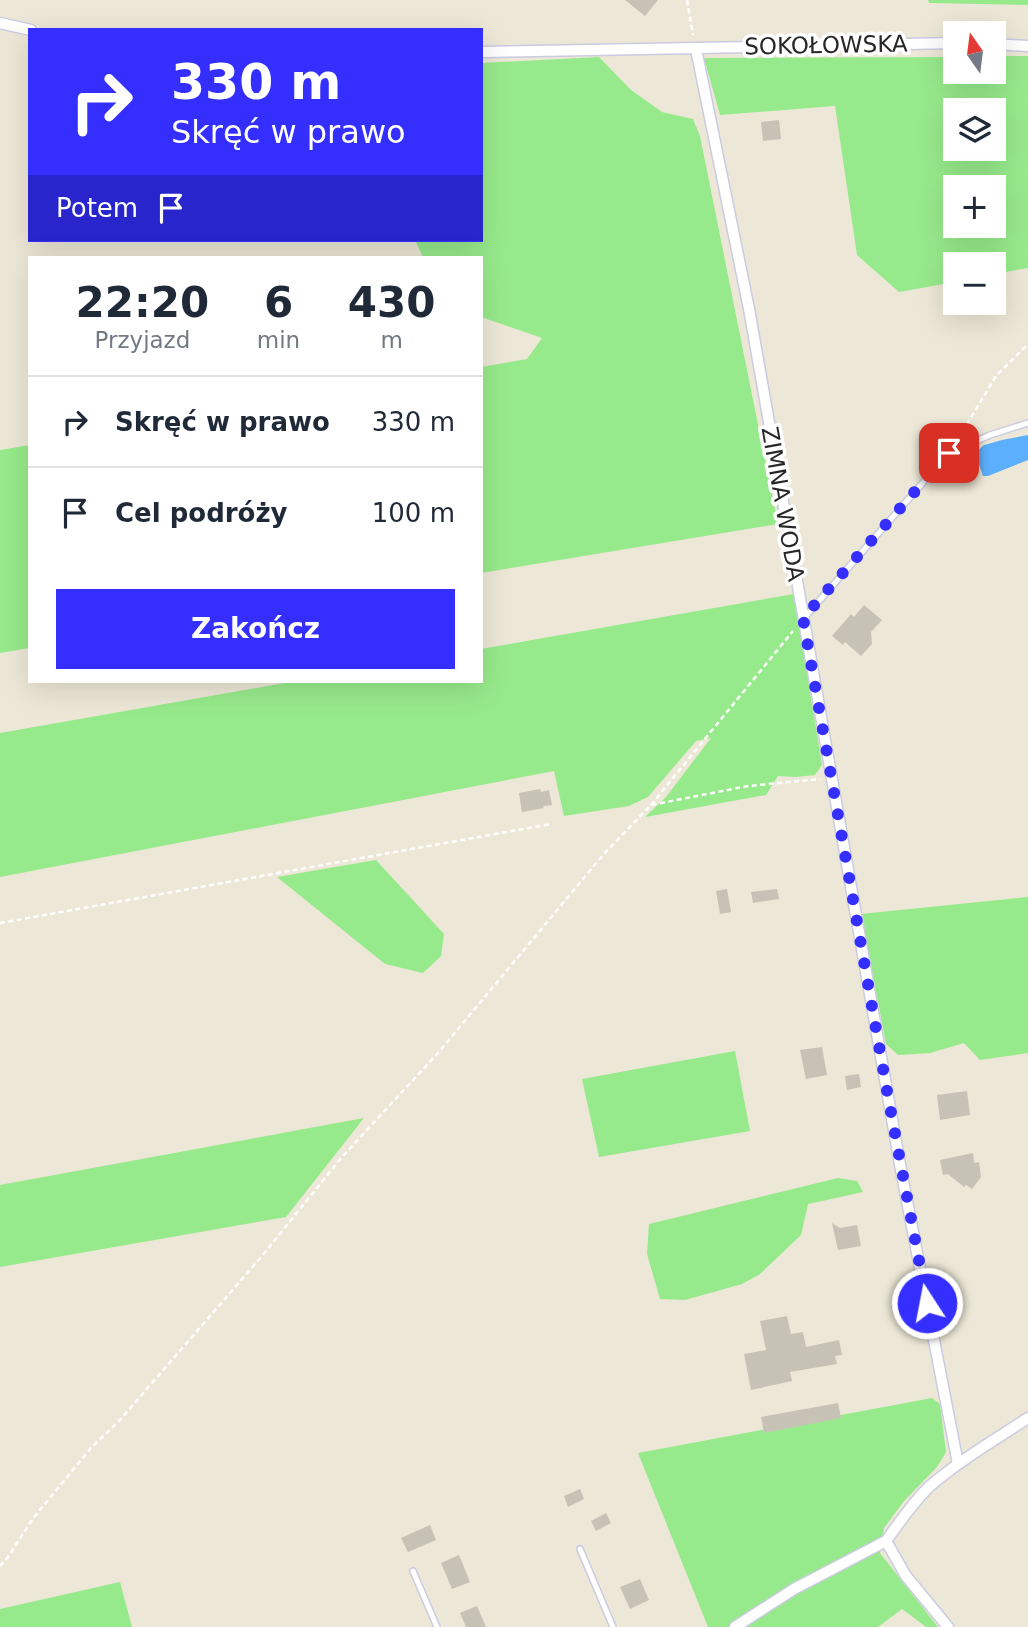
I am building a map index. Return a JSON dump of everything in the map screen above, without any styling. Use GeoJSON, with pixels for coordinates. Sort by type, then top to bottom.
{"type":"FeatureCollection","features":[{"type":"Feature","properties":{"kind":"street"},"geometry":{"type":"LineString","coordinates":[[0,23],[28,29]]}},
{"type":"Feature","properties":{"kind":"street","name":"SOKOŁOWSKA"},"geometry":{"type":"LineString","coordinates":[[483,52],[943,43]]}},
{"type":"Feature","properties":{"kind":"street"},"geometry":{"type":"LineString","coordinates":[[1006,45],[1028,46]]}},
{"type":"Feature","properties":{"kind":"street","name":"ZIMNA WODA"},"geometry":{"type":"LineString","coordinates":[[696,48],[749,309],[903,1183],[958,1464]]}},
{"type":"Feature","properties":{"kind":"street"},"geometry":{"type":"LineString","coordinates":[[735,1627],[794,1589],[886,1541],[928,1488],[958,1464],[1028,1418]]}},
{"type":"Feature","properties":{"kind":"street"},"geometry":{"type":"LineString","coordinates":[[886,1541],[906,1576],[948,1627]]}},
{"type":"Feature","properties":{"kind":"lane"},"geometry":{"type":"LineString","coordinates":[[803,618],[949,453],[990,435],[1028,423]]}},
{"type":"Feature","properties":{"kind":"lane"},"geometry":{"type":"LineString","coordinates":[[580,1549],[613,1627]]}},
{"type":"Feature","properties":{"kind":"lane"},"geometry":{"type":"LineString","coordinates":[[413,1571],[437,1627]]}},
{"type":"Feature","properties":{"kind":"path"},"geometry":{"type":"LineString","coordinates":[[687,0],[696,48]]}},
{"type":"Feature","properties":{"kind":"path"},"geometry":{"type":"LineString","coordinates":[[949,453],[996,376],[1028,344]]}},
{"type":"Feature","properties":{"kind":"path"},"geometry":{"type":"LineString","coordinates":[[0,1566],[34,1517],[91,1448],[120,1420],[262,1256],[342,1157],[438,1053],[603,855],[651,805],[803,618]]}},
{"type":"Feature","properties":{"kind":"path"},"geometry":{"type":"LineString","coordinates":[[651,805],[748,786],[831,777]]}},
{"type":"Feature","properties":{"kind":"path"},"geometry":{"type":"LineString","coordinates":[[0,923],[551,824]]}},
{"type":"Feature","properties":{"kind":"green space"},"geometry":{"type":"Polygon","coordinates":[[[928,0],[1028,0],[1028,5],[929,3],[928,0]]]}},
{"type":"Feature","properties":{"kind":"green space"},"geometry":{"type":"Polygon","coordinates":[[[1006,56],[1028,56],[1028,268],[1006,272],[1006,252],[943,252],[943,284],[899,292],[857,255],[835,106],[720,115],[704,58],[943,57],[943,84],[1006,84],[1006,56]]]}},
{"type":"Feature","properties":{"kind":"green space"},"geometry":{"type":"Polygon","coordinates":[[[599,57],[631,90],[662,112],[693,119],[700,136],[778,524],[483,573],[483,367],[527,359],[542,338],[483,318],[483,256],[423,256],[416,242],[483,242],[483,63],[599,57]]]}},
{"type":"Feature","properties":{"kind":"green space"},"geometry":{"type":"Polygon","coordinates":[[[28,445],[28,648],[0,653],[0,450],[28,445]]]}},
{"type":"Feature","properties":{"kind":"green space"},"geometry":{"type":"Polygon","coordinates":[[[794,594],[822,765],[815,775],[778,776],[766,795],[645,817],[666,797],[711,738],[696,741],[648,797],[629,806],[564,816],[554,771],[0,877],[0,733],[285,683],[483,683],[483,649],[794,594]]]}},
{"type":"Feature","properties":{"kind":"green space"},"geometry":{"type":"Polygon","coordinates":[[[376,860],[444,934],[441,956],[423,973],[385,964],[277,877],[376,860]]]}},
{"type":"Feature","properties":{"kind":"green space"},"geometry":{"type":"Polygon","coordinates":[[[1028,897],[1028,1053],[980,1060],[964,1043],[930,1053],[898,1055],[886,1044],[861,914],[1028,897]]]}},
{"type":"Feature","properties":{"kind":"green space"},"geometry":{"type":"Polygon","coordinates":[[[735,1051],[750,1131],[599,1157],[582,1079],[735,1051]]]}},
{"type":"Feature","properties":{"kind":"green space"},"geometry":{"type":"Polygon","coordinates":[[[364,1118],[286,1217],[0,1267],[0,1185],[364,1118]]]}},
{"type":"Feature","properties":{"kind":"green space"},"geometry":{"type":"Polygon","coordinates":[[[838,1178],[857,1181],[863,1192],[808,1204],[801,1235],[760,1274],[742,1284],[685,1300],[660,1299],[647,1254],[649,1224],[838,1178]]]}},
{"type":"Feature","properties":{"kind":"green space"},"geometry":{"type":"Polygon","coordinates":[[[932,1398],[940,1404],[946,1452],[937,1467],[904,1501],[884,1528],[880,1553],[938,1627],[926,1627],[902,1609],[878,1627],[708,1627],[638,1453],[932,1398]]]}},
{"type":"Feature","properties":{"kind":"green space"},"geometry":{"type":"Polygon","coordinates":[[[120,1582],[132,1627],[0,1627],[0,1609],[120,1582]]]}},
{"type":"Feature","properties":{"kind":"water"},"geometry":{"type":"Polygon","coordinates":[[[1028,435],[1028,460],[983,476],[975,453],[984,445],[1028,435]]]}},
{"type":"Feature","properties":{"kind":"building"},"geometry":{"type":"Polygon","coordinates":[[[625,0],[658,0],[645,16],[625,0]]]}},
{"type":"Feature","properties":{"kind":"building"},"geometry":{"type":"Polygon","coordinates":[[[779,120],[781,139],[763,141],[761,122],[779,120]]]}},
{"type":"Feature","properties":{"kind":"building"},"geometry":{"type":"Polygon","coordinates":[[[864,605],[882,620],[871,632],[872,644],[861,656],[845,642],[843,645],[832,636],[851,614],[854,617],[864,605]]]}},
{"type":"Feature","properties":{"kind":"building"},"geometry":{"type":"Polygon","coordinates":[[[540,789],[541,792],[549,790],[552,805],[522,812],[519,793],[540,789]]]}},
{"type":"Feature","properties":{"kind":"building"},"geometry":{"type":"Polygon","coordinates":[[[727,889],[731,912],[720,914],[716,891],[727,889]]]}},
{"type":"Feature","properties":{"kind":"building"},"geometry":{"type":"Polygon","coordinates":[[[777,889],[779,899],[753,903],[751,892],[777,889]]]}},
{"type":"Feature","properties":{"kind":"building"},"geometry":{"type":"Polygon","coordinates":[[[822,1047],[827,1075],[806,1079],[800,1050],[822,1047]]]}},
{"type":"Feature","properties":{"kind":"building"},"geometry":{"type":"Polygon","coordinates":[[[859,1074],[861,1087],[847,1090],[845,1076],[859,1074]]]}},
{"type":"Feature","properties":{"kind":"building"},"geometry":{"type":"Polygon","coordinates":[[[967,1091],[970,1115],[940,1120],[937,1095],[967,1091]]]}},
{"type":"Feature","properties":{"kind":"building"},"geometry":{"type":"Polygon","coordinates":[[[973,1153],[974,1163],[979,1162],[981,1177],[972,1189],[966,1185],[964,1187],[948,1174],[943,1175],[940,1160],[973,1153]]]}},
{"type":"Feature","properties":{"kind":"building"},"geometry":{"type":"Polygon","coordinates":[[[832,1223],[840,1228],[857,1225],[861,1246],[838,1250],[832,1223]]]}},
{"type":"Feature","properties":{"kind":"building"},"geometry":{"type":"Polygon","coordinates":[[[787,1316],[791,1334],[803,1332],[806,1347],[839,1340],[842,1355],[835,1356],[837,1364],[790,1372],[792,1381],[751,1390],[744,1354],[766,1350],[760,1321],[787,1316]]]}},
{"type":"Feature","properties":{"kind":"building"},"geometry":{"type":"Polygon","coordinates":[[[838,1403],[841,1418],[764,1433],[761,1417],[838,1403]]]}},
{"type":"Feature","properties":{"kind":"building"},"geometry":{"type":"Polygon","coordinates":[[[580,1489],[584,1499],[568,1507],[564,1496],[580,1489]]]}},
{"type":"Feature","properties":{"kind":"building"},"geometry":{"type":"Polygon","coordinates":[[[606,1513],[611,1523],[596,1531],[591,1521],[606,1513]]]}},
{"type":"Feature","properties":{"kind":"building"},"geometry":{"type":"Polygon","coordinates":[[[430,1525],[436,1540],[408,1552],[401,1538],[430,1525]]]}},
{"type":"Feature","properties":{"kind":"building"},"geometry":{"type":"Polygon","coordinates":[[[459,1555],[470,1582],[452,1589],[441,1563],[459,1555]]]}},
{"type":"Feature","properties":{"kind":"building"},"geometry":{"type":"Polygon","coordinates":[[[640,1579],[649,1600],[630,1609],[620,1587],[640,1579]]]}},
{"type":"Feature","properties":{"kind":"building"},"geometry":{"type":"Polygon","coordinates":[[[477,1606],[486,1627],[466,1627],[460,1613],[477,1606]]]}},
{"type":"Feature","properties":{"kind":"route"},"geometry":{"type":"LineString","coordinates":[[927,1303],[803,618],[949,453]]}}]}
